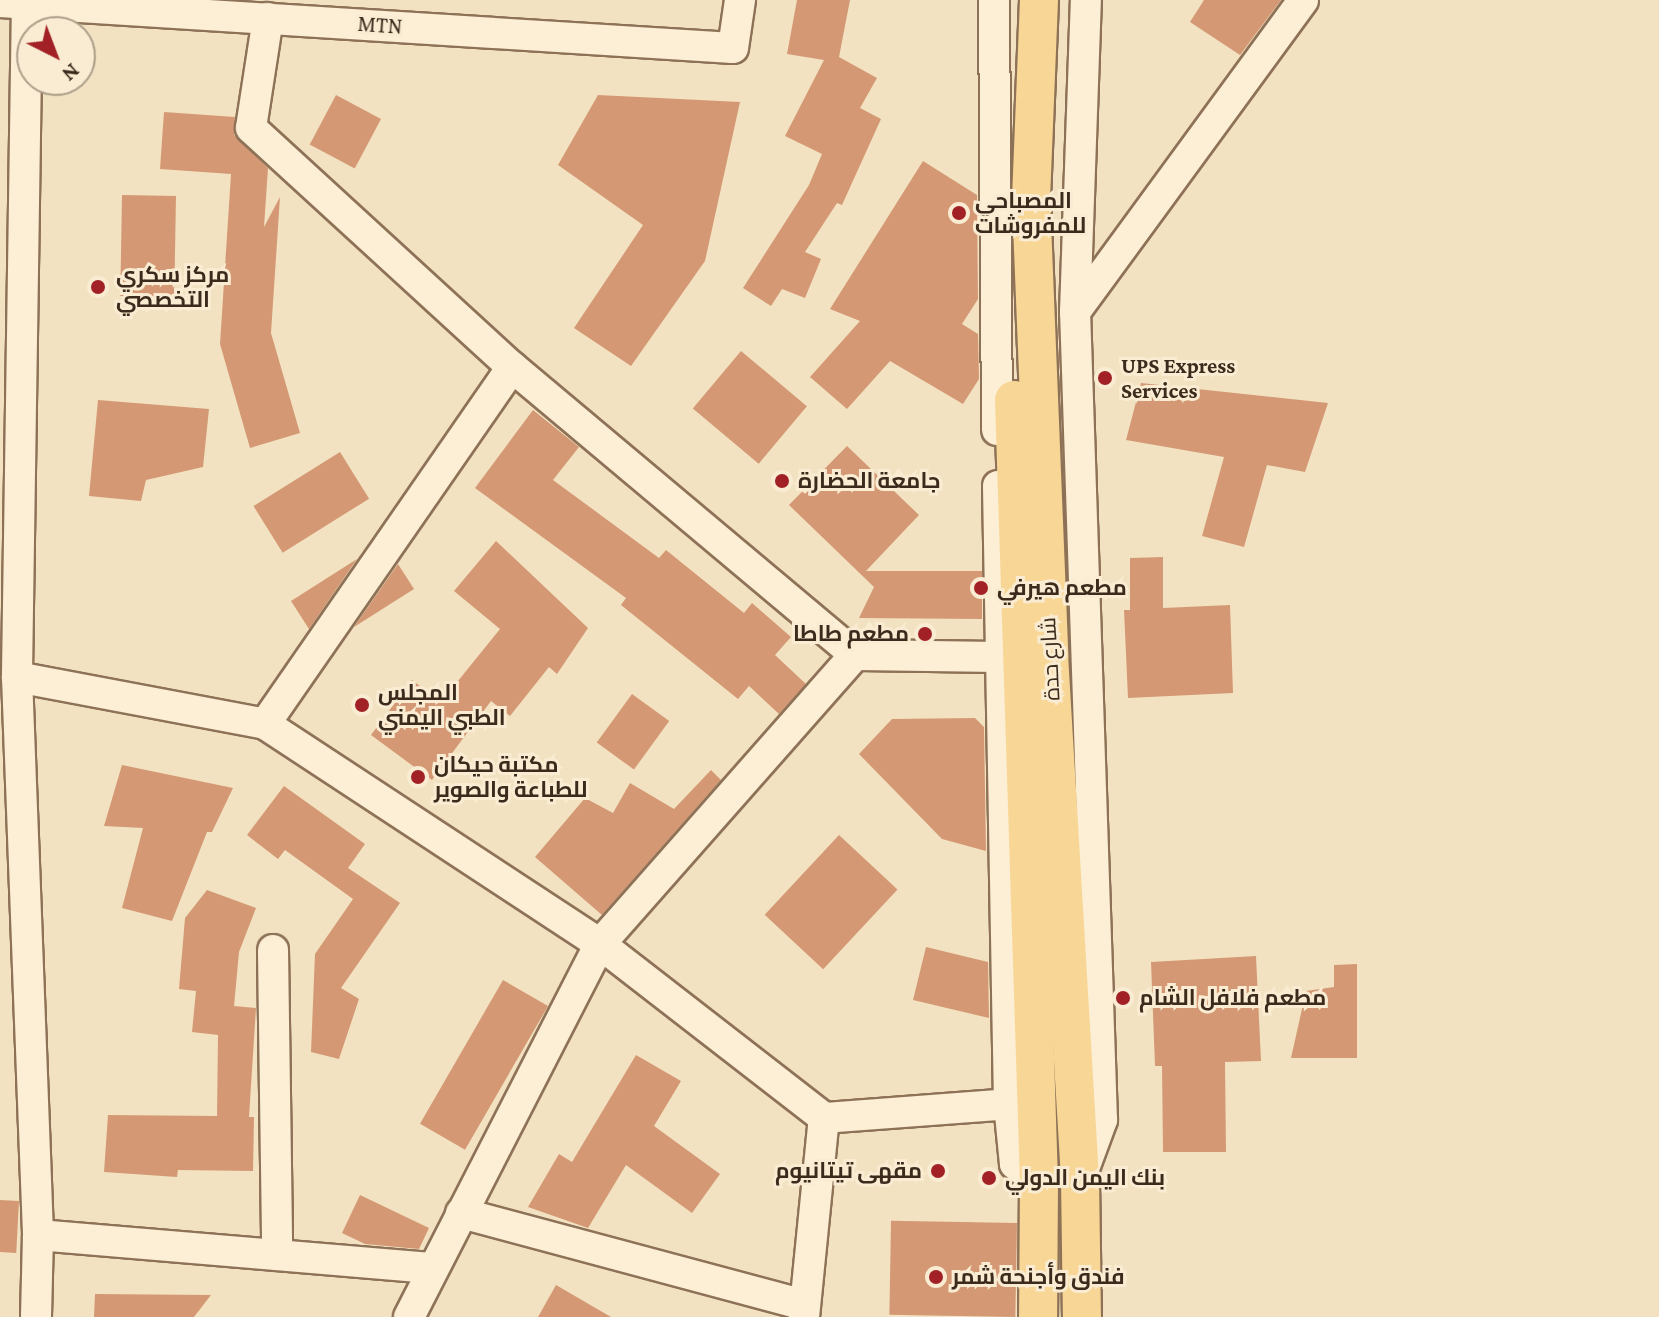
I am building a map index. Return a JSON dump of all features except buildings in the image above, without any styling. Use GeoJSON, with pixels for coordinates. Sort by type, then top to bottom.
{"type":"FeatureCollection","features":[{"type":"Feature","properties":{"kind":"main road","name":"شارع حدة"},"geometry":{"type":"LineString","coordinates":[[1017,0],[1010,215],[1039,1183],[1038,1317]]}},
{"type":"Feature","properties":{"kind":"main road","name":"شارع حدة"},"geometry":{"type":"LineString","coordinates":[[1039,0],[1031,199],[1050,671],[1080,1178],[1082,1317]]}},
{"type":"Feature","properties":{"kind":"street","name":"MTN"},"geometry":{"type":"LineString","coordinates":[[18,1],[733,48],[740,0]]}},
{"type":"Feature","properties":{"kind":"street"},"geometry":{"type":"LineString","coordinates":[[994,0],[1009,1104],[1015,1164],[1039,1183]]}},
{"type":"Feature","properties":{"kind":"street"},"geometry":{"type":"LineString","coordinates":[[1080,1178],[1102,1120],[1075,312],[1086,0]]}},
{"type":"Feature","properties":{"kind":"street"},"geometry":{"type":"LineString","coordinates":[[1075,312],[1303,0]]}},
{"type":"Feature","properties":{"kind":"street"},"geometry":{"type":"LineString","coordinates":[[18,1],[12,225],[17,677],[10,861],[38,1235],[36,1317]]}},
{"type":"Feature","properties":{"kind":"street"},"geometry":{"type":"LineString","coordinates":[[268,18],[251,128],[512,367],[855,655],[1001,657]]}},
{"type":"Feature","properties":{"kind":"street"},"geometry":{"type":"LineString","coordinates":[[265,724],[512,367]]}},
{"type":"Feature","properties":{"kind":"street"},"geometry":{"type":"LineString","coordinates":[[409,1317],[431,1268],[600,944],[855,655]]}},
{"type":"Feature","properties":{"kind":"street"},"geometry":{"type":"LineString","coordinates":[[17,677],[265,724],[600,944],[824,1118],[1009,1104]]}},
{"type":"Feature","properties":{"kind":"street"},"geometry":{"type":"LineString","coordinates":[[273,950],[277,1255]]}},
{"type":"Feature","properties":{"kind":"street"},"geometry":{"type":"LineString","coordinates":[[461,1213],[804,1311],[824,1118]]}},
{"type":"Feature","properties":{"kind":"street"},"geometry":{"type":"LineString","coordinates":[[38,1235],[431,1268]]}},
{"type":"Feature","properties":{"kind":"place","name":"المصباحي للمفروشات"},"geometry":{"type":"Point","coordinates":[959,213]}},
{"type":"Feature","properties":{"kind":"place","name":"مركز سكري التخصصي"},"geometry":{"type":"Point","coordinates":[98,287]}},
{"type":"Feature","properties":{"kind":"place","name":"UPS Express Services"},"geometry":{"type":"Point","coordinates":[1105,378]}},
{"type":"Feature","properties":{"kind":"place","name":"جامعة الحضارة"},"geometry":{"type":"Point","coordinates":[782,481]}},
{"type":"Feature","properties":{"kind":"place","name":"مطعم هيرفي"},"geometry":{"type":"Point","coordinates":[981,588]}},
{"type":"Feature","properties":{"kind":"place","name":"مطعم طاطا"},"geometry":{"type":"Point","coordinates":[925,634]}},
{"type":"Feature","properties":{"kind":"place","name":"المجلس الطبي اليمني"},"geometry":{"type":"Point","coordinates":[362,705]}},
{"type":"Feature","properties":{"kind":"place","name":"مكتبة حيكان للطباعة والصوير"},"geometry":{"type":"Point","coordinates":[418,777]}},
{"type":"Feature","properties":{"kind":"place","name":"مطعم فلافل الشام"},"geometry":{"type":"Point","coordinates":[1123,998]}},
{"type":"Feature","properties":{"kind":"place","name":"مقهى تيتانيوم"},"geometry":{"type":"Point","coordinates":[938,1171]}},
{"type":"Feature","properties":{"kind":"place","name":"بنك اليمن الدولي"},"geometry":{"type":"Point","coordinates":[989,1178]}},
{"type":"Feature","properties":{"kind":"place","name":"فندق وأجنحة شمر"},"geometry":{"type":"Point","coordinates":[936,1277]}}]}
